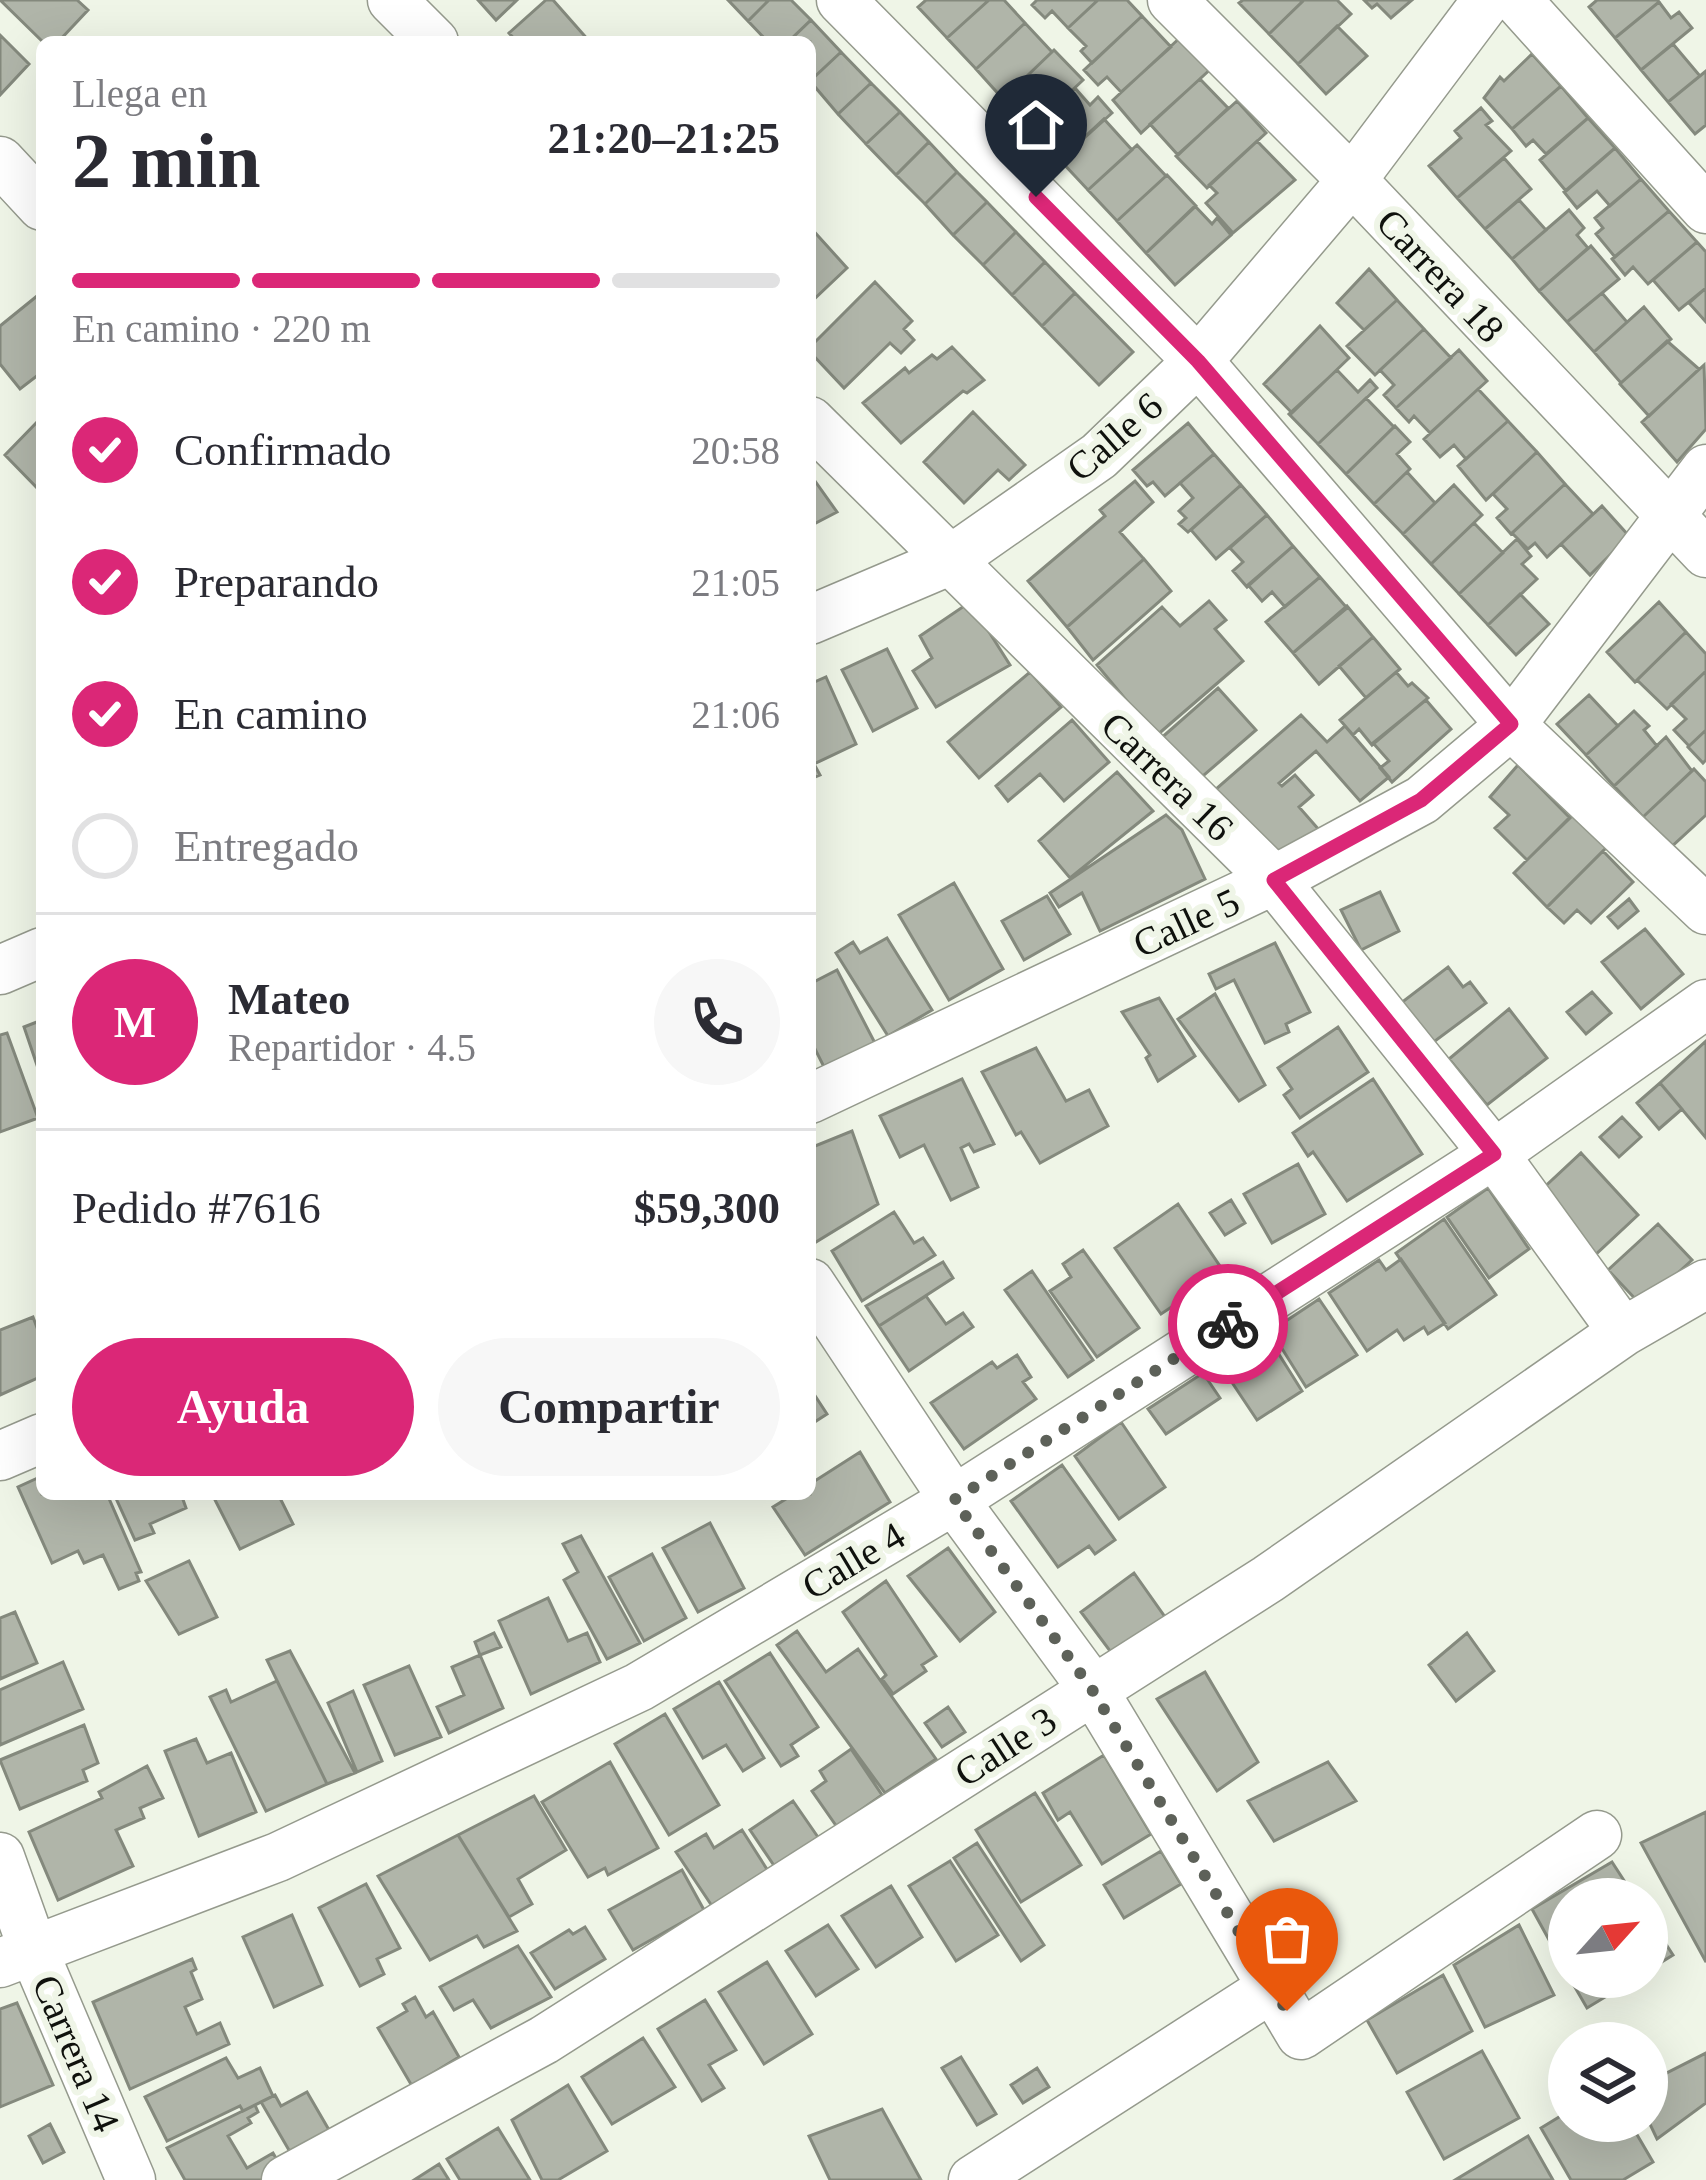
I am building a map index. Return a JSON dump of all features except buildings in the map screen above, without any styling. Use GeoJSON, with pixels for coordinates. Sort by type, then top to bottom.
{"type":"FeatureCollection","features":[{"type":"Feature","properties":{"kind":"street"},"geometry":{"type":"LineString","coordinates":[[392,0],[428,36]]}},
{"type":"Feature","properties":{"kind":"street"},"geometry":{"type":"LineString","coordinates":[[841,0],[1198,361],[1511,724],[1706,910]]}},
{"type":"Feature","properties":{"kind":"street","name":"Carrera 18"},"geometry":{"type":"LineString","coordinates":[[1172,0],[1352,180],[1706,553]]}},
{"type":"Feature","properties":{"kind":"street","name":"Calle 6"},"geometry":{"type":"LineString","coordinates":[[816,617],[949,561],[1099,456],[1198,361],[1352,180],[1486,0]]}},
{"type":"Feature","properties":{"kind":"street"},"geometry":{"type":"LineString","coordinates":[[1516,0],[1706,209]]}},
{"type":"Feature","properties":{"kind":"street"},"geometry":{"type":"LineString","coordinates":[[0,161],[36,200]]}},
{"type":"Feature","properties":{"kind":"street","name":"Carrera 16"},"geometry":{"type":"LineString","coordinates":[[816,427],[1274,880],[1494,1154],[1623,1332]]}},
{"type":"Feature","properties":{"kind":"street","name":"Calle 5"},"geometry":{"type":"LineString","coordinates":[[816,1096],[1274,880],[1421,800],[1511,724],[1706,469]]}},
{"type":"Feature","properties":{"kind":"street"},"geometry":{"type":"LineString","coordinates":[[0,970],[36,955]]}},
{"type":"Feature","properties":{"kind":"street","name":"Calle 4"},"geometry":{"type":"LineString","coordinates":[[17,1958],[278,1857],[639,1687],[954,1500],[1494,1154],[1706,1004]]}},
{"type":"Feature","properties":{"kind":"street","name":"Calle 3"},"geometry":{"type":"LineString","coordinates":[[286,2180],[544,2040],[1268,1579],[1623,1332],[1706,1284]]}},
{"type":"Feature","properties":{"kind":"street"},"geometry":{"type":"LineString","coordinates":[[816,1292],[954,1500],[1091,1688],[1301,2035],[1598,1835]]}},
{"type":"Feature","properties":{"kind":"street"},"geometry":{"type":"LineString","coordinates":[[0,1456],[36,1441]]}},
{"type":"Feature","properties":{"kind":"street","name":"Carrera 14"},"geometry":{"type":"LineString","coordinates":[[0,1857],[17,1958],[131,2180]]}},
{"type":"Feature","properties":{"kind":"street"},"geometry":{"type":"LineString","coordinates":[[973,2180],[1274,1987]]}},
{"type":"Feature","properties":{"kind":"way so far"},"geometry":{"type":"LineString","coordinates":[[1228,1324],[954,1500],[1091,1688],[1287,2011]]}},
{"type":"Feature","properties":{"kind":"route"},"geometry":{"type":"LineString","coordinates":[[1036,197],[1198,361],[1511,724],[1421,800],[1274,880],[1494,1154],[1228,1324]]}}]}
